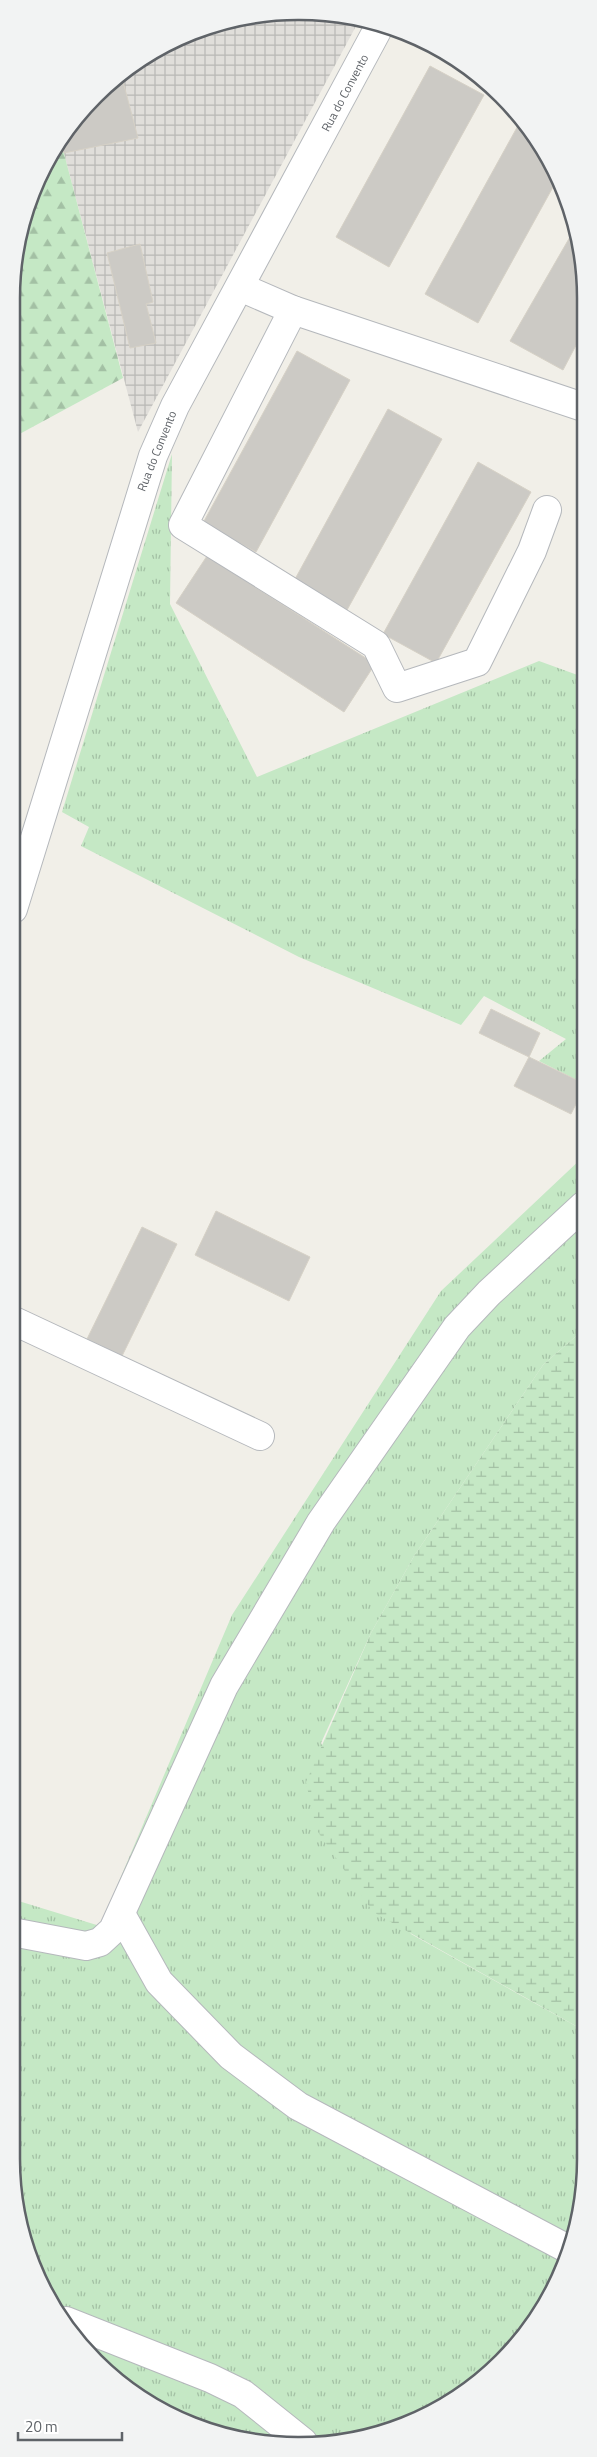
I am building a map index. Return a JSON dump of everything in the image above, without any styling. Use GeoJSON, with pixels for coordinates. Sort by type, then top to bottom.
{"type":"FeatureCollection","features":[{"type":"Feature","properties":{"kind":"street","name":"Rua do Convento"},"geometry":{"type":"LineString","coordinates":[[20,886],[153,456],[175,406],[377,31]]}},
{"type":"Feature","properties":{"kind":"street"},"geometry":{"type":"LineString","coordinates":[[240,287],[293,310],[577,405]]}},
{"type":"Feature","properties":{"kind":"street"},"geometry":{"type":"LineString","coordinates":[[293,310],[184,525],[376,645],[398,688],[477,662],[532,552],[547,510]]}},
{"type":"Feature","properties":{"kind":"street"},"geometry":{"type":"LineString","coordinates":[[20,1934],[86,1946],[100,1942],[113,1930],[224,1686],[321,1522],[457,1327],[489,1293],[577,1212]]}},
{"type":"Feature","properties":{"kind":"street"},"geometry":{"type":"LineString","coordinates":[[20,1324],[260,1436]]}},
{"type":"Feature","properties":{"kind":"street"},"geometry":{"type":"LineString","coordinates":[[121,1914],[159,1982],[231,2056],[298,2106],[563,2246]]}},
{"type":"Feature","properties":{"kind":"street"},"geometry":{"type":"LineString","coordinates":[[76,2325],[210,2378],[243,2394],[297,2437]]}},
{"type":"Feature","properties":{"kind":"shaded area"},"geometry":{"type":"Polygon","coordinates":[[[298,20],[335,22],[356,26],[355,28],[138,432],[63,150],[89,115],[115,89],[159,57],[192,41],[226,29],[262,22],[298,20]]]}},
{"type":"Feature","properties":{"kind":"green space"},"geometry":{"type":"Polygon","coordinates":[[[63,150],[123,378],[20,434],[20,298],[22,262],[29,226],[41,192],[63,150]]]}},
{"type":"Feature","properties":{"kind":"green space"},"geometry":{"type":"Polygon","coordinates":[[[172,454],[170,604],[257,777],[539,661],[577,675],[577,1080],[539,1061],[566,1039],[484,996],[461,1025],[299,957],[81,846],[89,827],[62,812],[172,454]]]}},
{"type":"Feature","properties":{"kind":"green space"},"geometry":{"type":"Polygon","coordinates":[[[577,1163],[577,1335],[543,1365],[414,1556],[371,1633],[321,1743],[411,1934],[577,2027],[577,2158],[575,2195],[568,2231],[556,2265],[540,2298],[508,2342],[468,2379],[438,2400],[405,2416],[371,2428],[335,2435],[298,2437],[262,2435],[226,2428],[192,2416],[159,2400],[129,2379],[89,2342],[78,2328],[57,2298],[41,2265],[29,2231],[22,2195],[20,2158],[20,1901],[100,1926],[232,1615],[441,1291],[577,1163]]]}},
{"type":"Feature","properties":{"kind":"green space"},"geometry":{"type":"Polygon","coordinates":[[[577,1335],[577,2027],[373,1912],[316,1829],[306,1782],[371,1633],[414,1556],[543,1365],[577,1335]]]}},
{"type":"Feature","properties":{"kind":"building"},"geometry":{"type":"Polygon","coordinates":[[[430,66],[484,95],[389,267],[336,237],[430,66]]]}},
{"type":"Feature","properties":{"kind":"building"},"geometry":{"type":"Polygon","coordinates":[[[123,83],[138,138],[64,153],[63,150],[89,115],[123,83]]]}},
{"type":"Feature","properties":{"kind":"building"},"geometry":{"type":"Polygon","coordinates":[[[517,127],[540,159],[553,186],[478,323],[425,294],[517,127]]]}},
{"type":"Feature","properties":{"kind":"building"},"geometry":{"type":"Polygon","coordinates":[[[570,236],[575,262],[577,343],[563,370],[510,341],[570,236]]]}},
{"type":"Feature","properties":{"kind":"building"},"geometry":{"type":"Polygon","coordinates":[[[140,244],[153,302],[146,304],[156,343],[130,348],[107,253],[140,244]]]}},
{"type":"Feature","properties":{"kind":"building"},"geometry":{"type":"Polygon","coordinates":[[[297,351],[350,380],[256,552],[203,523],[297,351]]]}},
{"type":"Feature","properties":{"kind":"building"},"geometry":{"type":"Polygon","coordinates":[[[388,409],[442,439],[347,610],[294,581],[388,409]]]}},
{"type":"Feature","properties":{"kind":"building"},"geometry":{"type":"Polygon","coordinates":[[[478,462],[531,492],[436,663],[383,634],[478,462]]]}},
{"type":"Feature","properties":{"kind":"building"},"geometry":{"type":"Polygon","coordinates":[[[207,556],[375,664],[344,712],[176,603],[207,556]]]}},
{"type":"Feature","properties":{"kind":"building"},"geometry":{"type":"Polygon","coordinates":[[[491,1009],[540,1033],[529,1057],[479,1033],[491,1009]]]}},
{"type":"Feature","properties":{"kind":"building"},"geometry":{"type":"Polygon","coordinates":[[[529,1057],[577,1080],[577,1102],[571,1114],[514,1086],[529,1057]]]}},
{"type":"Feature","properties":{"kind":"building"},"geometry":{"type":"Polygon","coordinates":[[[216,1211],[310,1257],[289,1301],[195,1255],[216,1211]]]}},
{"type":"Feature","properties":{"kind":"building"},"geometry":{"type":"Polygon","coordinates":[[[142,1227],[177,1244],[122,1356],[87,1339],[142,1227]]]}}]}
